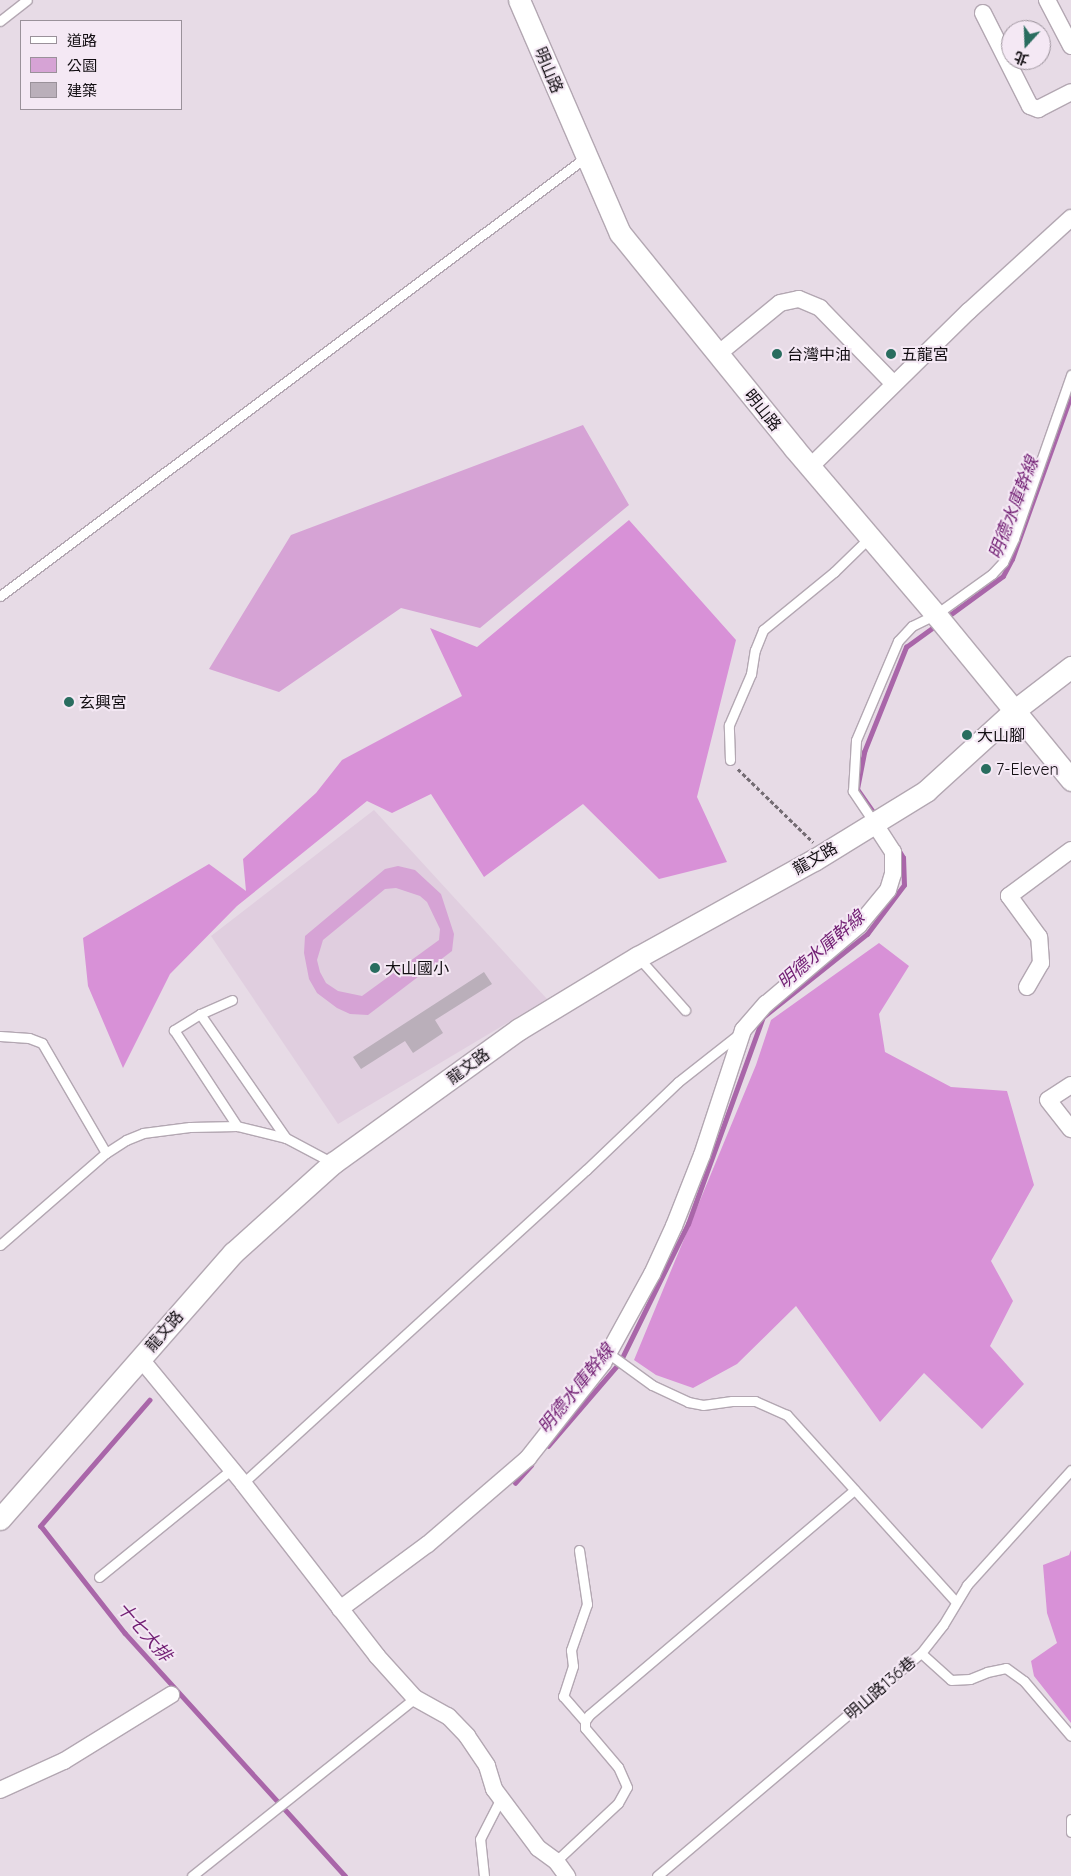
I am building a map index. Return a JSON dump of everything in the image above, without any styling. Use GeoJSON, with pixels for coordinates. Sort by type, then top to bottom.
{"type":"FeatureCollection","features":[{"type":"Feature","properties":{"kind":"street","name":"明山路"},"geometry":{"type":"LineString","coordinates":[[519,0],[620,233],[810,467],[1015,710],[1071,780]]}},
{"type":"Feature","properties":{"kind":"street"},"geometry":{"type":"LineString","coordinates":[[1047,0],[1071,46]]}},
{"type":"Feature","properties":{"kind":"street"},"geometry":{"type":"LineString","coordinates":[[983,13],[1030,106],[1038,109],[1071,92]]}},
{"type":"Feature","properties":{"kind":"street"},"geometry":{"type":"LineString","coordinates":[[810,467],[969,311],[1071,218]]}},
{"type":"Feature","properties":{"kind":"street"},"geometry":{"type":"LineString","coordinates":[[718,354],[780,304],[799,299],[820,308],[894,384]]}},
{"type":"Feature","properties":{"kind":"street","name":"龍文路"},"geometry":{"type":"LineString","coordinates":[[0,1519],[232,1253],[333,1163],[520,1029],[638,957],[879,822],[926,791],[1015,710],[1071,667]]}},
{"type":"Feature","properties":{"kind":"street"},"geometry":{"type":"LineString","coordinates":[[340,1609],[428,1544],[528,1458],[611,1355],[674,1226],[702,1155],[743,1030],[766,1004],[860,926],[888,890],[893,874],[893,852],[879,822]]}},
{"type":"Feature","properties":{"kind":"street"},"geometry":{"type":"LineString","coordinates":[[1027,987],[1041,963],[1040,937],[1009,896],[1071,850]]}},
{"type":"Feature","properties":{"kind":"street"},"geometry":{"type":"LineString","coordinates":[[1071,1085],[1048,1100],[1071,1129]]}},
{"type":"Feature","properties":{"kind":"street"},"geometry":{"type":"LineString","coordinates":[[140,1358],[232,1469],[377,1656],[415,1698],[448,1716],[467,1736],[487,1766],[494,1789],[538,1848],[556,1862],[567,1876]]}},
{"type":"Feature","properties":{"kind":"street"},"geometry":{"type":"LineString","coordinates":[[0,1790],[64,1761],[170,1695]]}},
{"type":"Feature","properties":{"kind":"lane"},"geometry":{"type":"LineString","coordinates":[[0,20],[27,0]]}},
{"type":"Feature","properties":{"kind":"lane"},"geometry":{"type":"LineString","coordinates":[[0,596],[587,157]]}},
{"type":"Feature","properties":{"kind":"lane"},"geometry":{"type":"LineString","coordinates":[[879,822],[854,790],[856,740],[898,641],[912,626],[939,619],[992,574],[1003,562],[1014,538],[1071,375]]}},
{"type":"Feature","properties":{"kind":"lane"},"geometry":{"type":"LineString","coordinates":[[730,760],[730,725],[751,674],[755,650],[763,630],[834,572],[870,537]]}},
{"type":"Feature","properties":{"kind":"lane"},"geometry":{"type":"LineString","coordinates":[[638,957],[685,1010]]}},
{"type":"Feature","properties":{"kind":"lane"},"geometry":{"type":"LineString","coordinates":[[232,1000],[200,1014],[174,1030],[237,1126]]}},
{"type":"Feature","properties":{"kind":"lane"},"geometry":{"type":"LineString","coordinates":[[200,1014],[286,1138]]}},
{"type":"Feature","properties":{"kind":"lane"},"geometry":{"type":"LineString","coordinates":[[243,1483],[586,1170],[678,1082],[743,1030]]}},
{"type":"Feature","properties":{"kind":"lane"},"geometry":{"type":"LineString","coordinates":[[0,1036],[29,1038],[42,1043],[106,1153]]}},
{"type":"Feature","properties":{"kind":"lane"},"geometry":{"type":"LineString","coordinates":[[0,1245],[106,1153],[126,1140],[143,1133],[190,1127],[237,1126],[286,1138],[333,1163]]}},
{"type":"Feature","properties":{"kind":"lane"},"geometry":{"type":"LineString","coordinates":[[611,1355],[652,1385],[688,1402],[703,1405],[732,1401],[755,1401],[777,1409],[793,1421],[956,1602]]}},
{"type":"Feature","properties":{"kind":"lane"},"geometry":{"type":"LineString","coordinates":[[99,1577],[232,1469]]}},
{"type":"Feature","properties":{"kind":"lane","name":"明山路136巷"},"geometry":{"type":"LineString","coordinates":[[658,1876],[921,1653],[943,1625],[966,1585],[1071,1470]]}},
{"type":"Feature","properties":{"kind":"lane"},"geometry":{"type":"LineString","coordinates":[[556,1862],[618,1803],[627,1787],[618,1767],[585,1728],[585,1721],[594,1710],[854,1490]]}},
{"type":"Feature","properties":{"kind":"lane"},"geometry":{"type":"LineString","coordinates":[[579,1550],[587,1604],[571,1650],[573,1666],[563,1696],[585,1721]]}},
{"type":"Feature","properties":{"kind":"lane"},"geometry":{"type":"LineString","coordinates":[[921,1653],[951,1680],[970,1678],[1006,1668],[1024,1681],[1071,1736]]}},
{"type":"Feature","properties":{"kind":"lane"},"geometry":{"type":"LineString","coordinates":[[192,1876],[415,1698]]}},
{"type":"Feature","properties":{"kind":"lane"},"geometry":{"type":"LineString","coordinates":[[484,1876],[480,1839],[501,1798]]}},
{"type":"Feature","properties":{"kind":"lane"},"geometry":{"type":"LineString","coordinates":[[1071,1819],[1071,1832]]}},
{"type":"Feature","properties":{"kind":"path"},"geometry":{"type":"LineString","coordinates":[[730,760],[824,854]]}},
{"type":"Feature","properties":{"kind":"shaded area"},"geometry":{"type":"Polygon","coordinates":[[[629,520],[736,640],[697,797],[727,862],[659,879],[583,804],[484,877],[431,794],[392,813],[367,801],[237,906],[170,974],[123,1068],[88,986],[83,938],[209,864],[246,891],[243,859],[316,793],[342,760],[462,696],[430,628],[477,647],[629,520]]]}},
{"type":"Feature","properties":{"kind":"shaded area","name":"大山國小"},"geometry":{"type":"Polygon","coordinates":[[[374,810],[547,999],[338,1124],[211,936],[374,810]]]}},
{"type":"Feature","properties":{"kind":"shaded area"},"geometry":{"type":"Polygon","coordinates":[[[879,943],[909,966],[879,1014],[885,1052],[951,1087],[1007,1091],[1034,1185],[991,1261],[1013,1301],[990,1346],[1024,1384],[982,1429],[924,1373],[880,1422],[796,1306],[737,1364],[693,1388],[656,1375],[634,1360],[756,1065],[771,1020],[879,943]]]}},
{"type":"Feature","properties":{"kind":"shaded area"},"geometry":{"type":"Polygon","coordinates":[[[1071,1550],[1071,1723],[1034,1676],[1031,1661],[1057,1643],[1047,1613],[1043,1565],[1069,1555],[1071,1550]]]}},
{"type":"Feature","properties":{"kind":"green space"},"geometry":{"type":"Polygon","coordinates":[[[583,425],[629,505],[480,628],[401,608],[279,692],[209,669],[291,535],[583,425]]]}},
{"type":"Feature","properties":{"kind":"green space"},"geometry":{"type":"Polygon","coordinates":[[[398,866],[415,870],[441,894],[454,934],[452,951],[368,1015],[350,1014],[337,1008],[317,993],[309,979],[304,953],[305,936],[385,869],[398,866]],[[396,888],[385,889],[323,940],[317,960],[320,972],[326,983],[338,991],[362,996],[439,940],[440,929],[427,902],[420,896],[396,888]]]}},
{"type":"Feature","properties":{"kind":"building"},"geometry":{"type":"Polygon","coordinates":[[[484,972],[492,984],[435,1020],[443,1033],[413,1053],[405,1041],[361,1069],[353,1057],[484,972]]]}},
{"type":"Feature","properties":{"kind":"waterway","name":"明德水庫幹線"},"geometry":{"type":"LineString","coordinates":[[947,617],[1003,576],[1012,559],[1071,395]]}},
{"type":"Feature","properties":{"kind":"waterway","name":"明德水庫幹線"},"geometry":{"type":"LineString","coordinates":[[875,815],[857,789],[864,752],[906,647],[936,625]]}},
{"type":"Feature","properties":{"kind":"waterway","name":"明德水庫幹線"},"geometry":{"type":"LineString","coordinates":[[548,1446],[620,1362],[688,1224],[763,1017],[867,934],[904,885],[903,858],[899,851]]}},
{"type":"Feature","properties":{"kind":"waterway","name":"十七大排"},"geometry":{"type":"LineString","coordinates":[[150,1400],[41,1526],[125,1633],[345,1876]]}},
{"type":"Feature","properties":{"kind":"waterway","name":"明德水庫幹線"},"geometry":{"type":"LineString","coordinates":[[515,1483],[531,1465]]}},
{"type":"Feature","properties":{"kind":"place","name":"台灣中油"},"geometry":{"type":"Point","coordinates":[777,354]}},
{"type":"Feature","properties":{"kind":"place","name":"五龍宮"},"geometry":{"type":"Point","coordinates":[891,354]}},
{"type":"Feature","properties":{"kind":"place","name":"玄興宮"},"geometry":{"type":"Point","coordinates":[69,702]}},
{"type":"Feature","properties":{"kind":"place","name":"大山腳"},"geometry":{"type":"Point","coordinates":[967,735]}},
{"type":"Feature","properties":{"kind":"place","name":"7-Eleven"},"geometry":{"type":"Point","coordinates":[986,769]}},
{"type":"Feature","properties":{"kind":"place","name":"大山國小"},"geometry":{"type":"Point","coordinates":[375,968]}}]}
